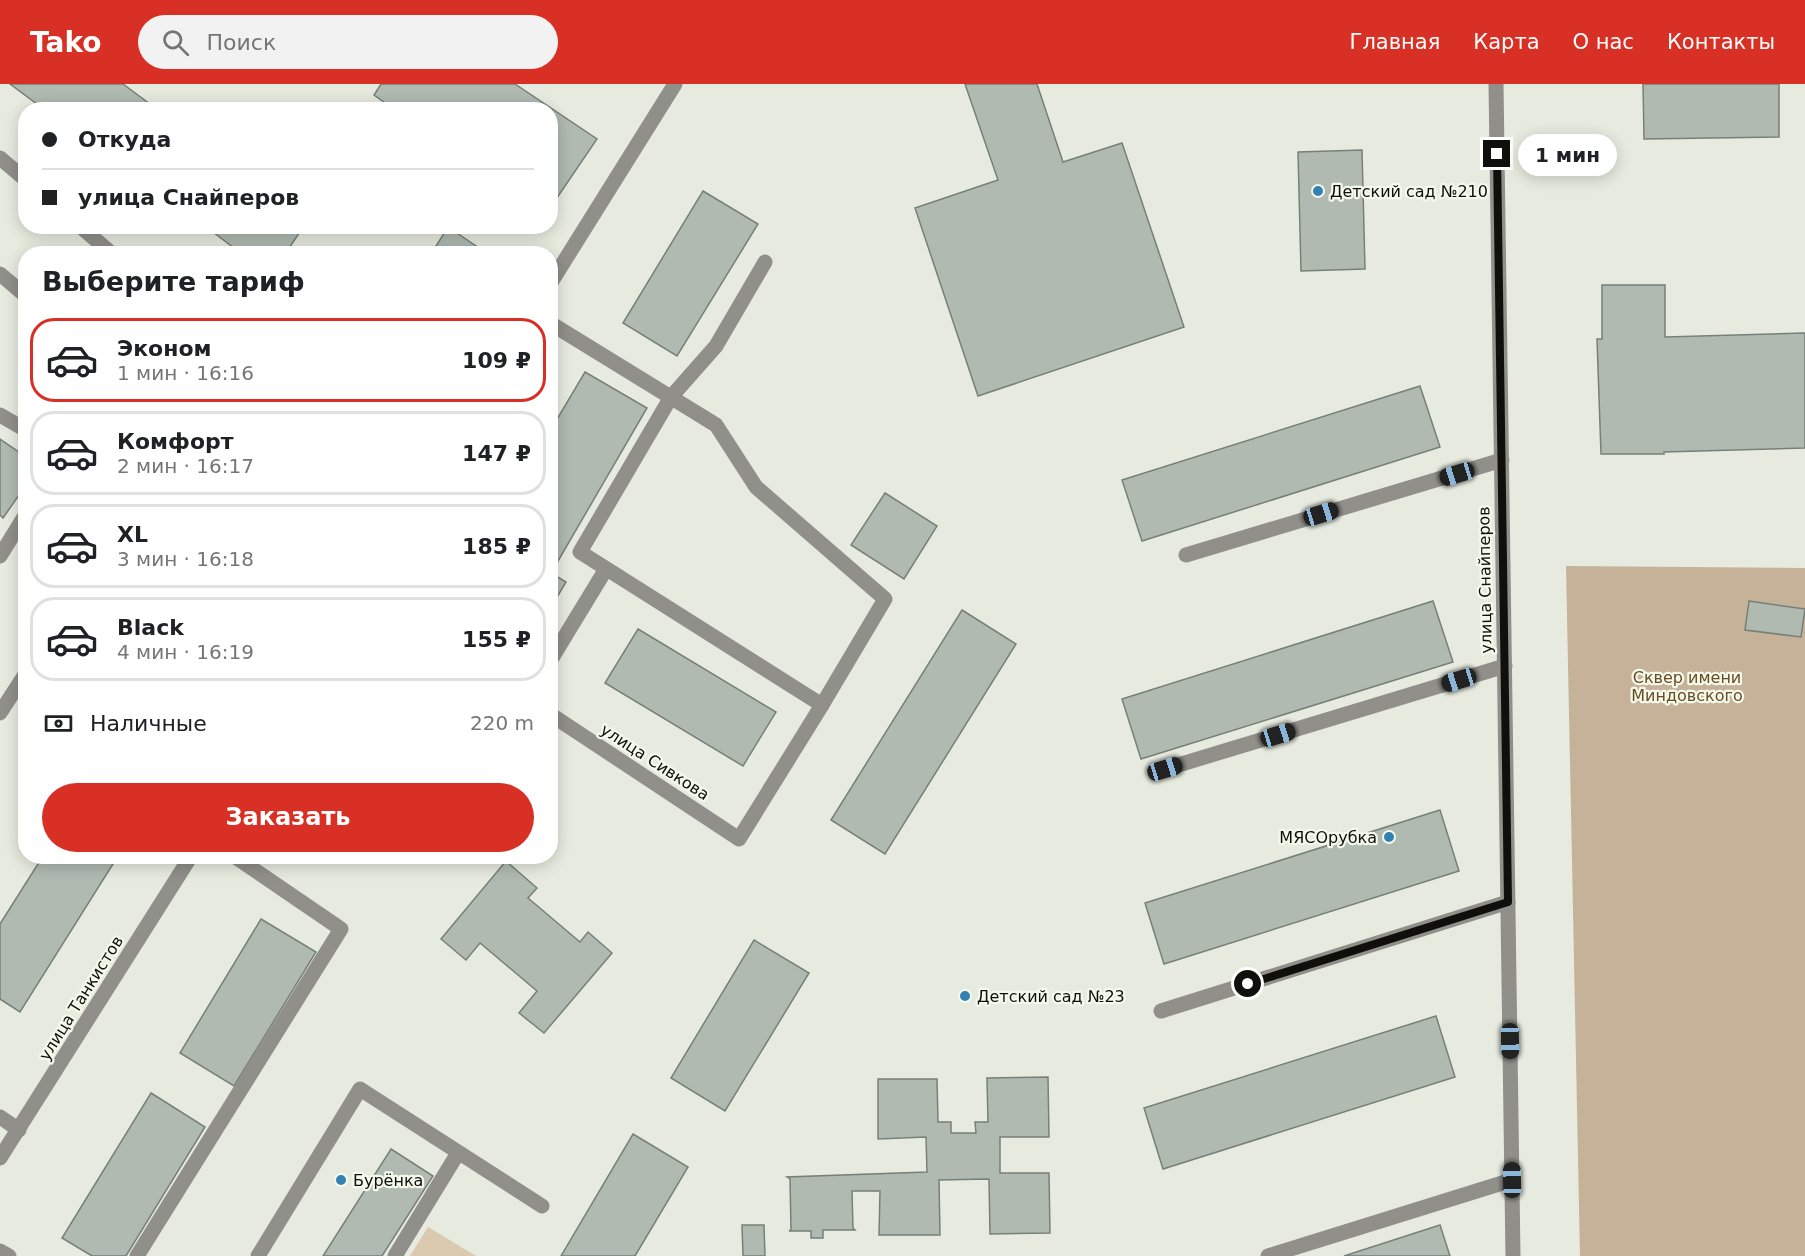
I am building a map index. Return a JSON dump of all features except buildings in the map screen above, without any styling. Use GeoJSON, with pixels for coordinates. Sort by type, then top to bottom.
{"type":"FeatureCollection","features":[{"type":"Feature","properties":{"kind":"street"},"geometry":{"type":"LineString","coordinates":[[558,271],[675,84]]}},
{"type":"Feature","properties":{"kind":"street","name":"улица Снайперов"},"geometry":{"type":"LineString","coordinates":[[1496,84],[1513,1256]]}},
{"type":"Feature","properties":{"kind":"street"},"geometry":{"type":"LineString","coordinates":[[0,158],[18,173]]}},
{"type":"Feature","properties":{"kind":"street"},"geometry":{"type":"LineString","coordinates":[[89,234],[103,246]]}},
{"type":"Feature","properties":{"kind":"street"},"geometry":{"type":"LineString","coordinates":[[558,328],[671,397],[717,425],[756,487],[885,599],[822,705],[580,552],[671,397],[716,346],[765,262]]}},
{"type":"Feature","properties":{"kind":"street"},"geometry":{"type":"LineString","coordinates":[[0,274],[18,289]]}},
{"type":"Feature","properties":{"kind":"street"},"geometry":{"type":"LineString","coordinates":[[0,415],[18,425]]}},
{"type":"Feature","properties":{"kind":"street"},"geometry":{"type":"LineString","coordinates":[[1185,555],[1502,460]]}},
{"type":"Feature","properties":{"kind":"street"},"geometry":{"type":"LineString","coordinates":[[0,556],[18,527]]}},
{"type":"Feature","properties":{"kind":"street"},"geometry":{"type":"LineString","coordinates":[[558,648],[606,569]]}},
{"type":"Feature","properties":{"kind":"street"},"geometry":{"type":"LineString","coordinates":[[1165,769],[1504,666]]}},
{"type":"Feature","properties":{"kind":"street"},"geometry":{"type":"LineString","coordinates":[[0,713],[18,685]]}},
{"type":"Feature","properties":{"kind":"street","name":"улица Сивкова"},"geometry":{"type":"LineString","coordinates":[[558,719],[739,839],[822,705]]}},
{"type":"Feature","properties":{"kind":"street","name":"улица Танкистов"},"geometry":{"type":"LineString","coordinates":[[0,1158],[20,1130],[186,864]]}},
{"type":"Feature","properties":{"kind":"street"},"geometry":{"type":"LineString","coordinates":[[137,1256],[341,929],[246,864]]}},
{"type":"Feature","properties":{"kind":"street"},"geometry":{"type":"LineString","coordinates":[[1161,1011],[1508,902]]}},
{"type":"Feature","properties":{"kind":"street"},"geometry":{"type":"LineString","coordinates":[[258,1256],[360,1089],[542,1206]]}},
{"type":"Feature","properties":{"kind":"street"},"geometry":{"type":"LineString","coordinates":[[0,1117],[20,1130]]}},
{"type":"Feature","properties":{"kind":"street"},"geometry":{"type":"LineString","coordinates":[[395,1256],[458,1153]]}},
{"type":"Feature","properties":{"kind":"street"},"geometry":{"type":"LineString","coordinates":[[1268,1256],[1512,1180]]}},
{"type":"Feature","properties":{"kind":"street"},"geometry":{"type":"LineString","coordinates":[[0,1251],[9,1256]]}},
{"type":"Feature","properties":{"kind":"shaded area"},"geometry":{"type":"Polygon","coordinates":[[[428,1227],[476,1256],[410,1256],[428,1227]]]}},
{"type":"Feature","properties":{"kind":"green space","name":"Сквер имени Миндовского"},"geometry":{"type":"Polygon","coordinates":[[[1566,566],[1805,568],[1805,1256],[1580,1256],[1566,566]]]}},
{"type":"Feature","properties":{"kind":"place","name":"Детский сад №210"},"geometry":{"type":"Point","coordinates":[1318,191]}},
{"type":"Feature","properties":{"kind":"place","name":"МЯСОрубка"},"geometry":{"type":"Point","coordinates":[1389,837]}},
{"type":"Feature","properties":{"kind":"place","name":"Детский сад №23"},"geometry":{"type":"Point","coordinates":[965,996]}},
{"type":"Feature","properties":{"kind":"place","name":"Бурёнка"},"geometry":{"type":"Point","coordinates":[341,1180]}},
{"type":"Feature","properties":{"kind":"route"},"geometry":{"type":"LineString","coordinates":[[1248,984],[1508,902],[1497,154]]}}]}
